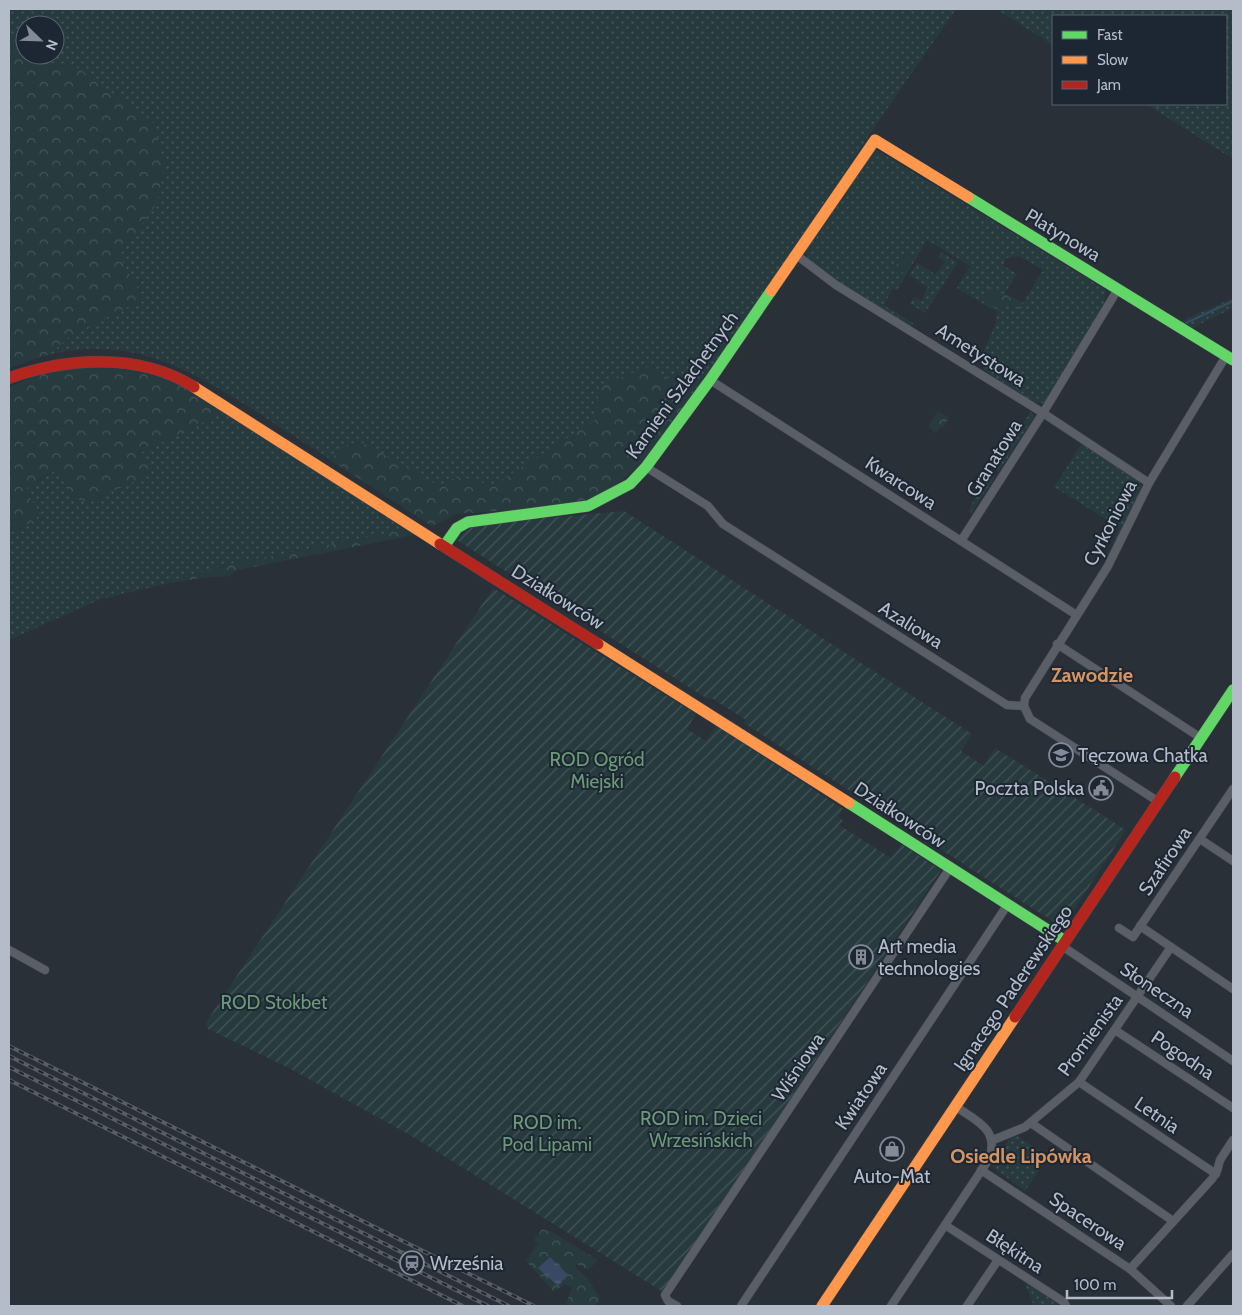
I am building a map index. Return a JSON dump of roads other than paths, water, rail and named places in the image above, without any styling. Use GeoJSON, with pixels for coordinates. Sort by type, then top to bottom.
{"type":"FeatureCollection","features":[{"type":"Feature","properties":{"kind":"street","name":"Kamieni Szlachetnych"},"geometry":{"type":"LineString","coordinates":[[445,545],[457,528],[478,519],[588,506],[630,484],[646,467],[710,380],[875,140]]}},
{"type":"Feature","properties":{"kind":"street","name":"Platynowa"},"geometry":{"type":"LineString","coordinates":[[875,140],[1230,358]]}},
{"type":"Feature","properties":{"kind":"street","name":"Ametystowa"},"geometry":{"type":"LineString","coordinates":[[795,254],[836,285],[1042,413],[1149,483]]}},
{"type":"Feature","properties":{"kind":"street","name":"Granatowa"},"geometry":{"type":"LineString","coordinates":[[961,541],[1118,289]]}},
{"type":"Feature","properties":{"kind":"street","name":"Cyrkoniowa"},"geometry":{"type":"LineString","coordinates":[[1024,706],[1027,693],[1108,566],[1149,483],[1230,358]]}},
{"type":"Feature","properties":{"kind":"street","name":"Działkowców"},"geometry":{"type":"LineString","coordinates":[[9,378],[49,365],[86,361],[130,364],[171,375],[206,393],[1008,904],[1064,944]]}},
{"type":"Feature","properties":{"kind":"street","name":"Kwarcowa"},"geometry":{"type":"LineString","coordinates":[[710,380],[1076,614]]}},
{"type":"Feature","properties":{"kind":"street","name":"Azaliowa"},"geometry":{"type":"LineString","coordinates":[[646,467],[708,506],[723,524],[820,587],[1007,705],[1024,706]]}},
{"type":"Feature","properties":{"kind":"street"},"geometry":{"type":"LineString","coordinates":[[1057,644],[1201,738]]}},
{"type":"Feature","properties":{"kind":"street","name":"Ignacego Paderewskiego"},"geometry":{"type":"LineString","coordinates":[[822,1306],[1233,690]]}},
{"type":"Feature","properties":{"kind":"street"},"geometry":{"type":"LineString","coordinates":[[1024,706],[1030,719],[1158,802]]}},
{"type":"Feature","properties":{"kind":"street","name":"Szafirowa"},"geometry":{"type":"LineString","coordinates":[[1140,926],[1233,789]]}},
{"type":"Feature","properties":{"kind":"street"},"geometry":{"type":"LineString","coordinates":[[1200,839],[1233,861]]}},
{"type":"Feature","properties":{"kind":"street","name":"Wiśniowa"},"geometry":{"type":"LineString","coordinates":[[678,1306],[668,1301],[665,1296],[950,868]]}},
{"type":"Feature","properties":{"kind":"street","name":"Kwiatowa"},"geometry":{"type":"LineString","coordinates":[[741,1306],[1008,904]]}},
{"type":"Feature","properties":{"kind":"street"},"geometry":{"type":"LineString","coordinates":[[1119,928],[1133,937],[1140,926],[1233,989]]}},
{"type":"Feature","properties":{"kind":"street","name":"Słoneczna"},"geometry":{"type":"LineString","coordinates":[[1064,944],[1233,1061]]}},
{"type":"Feature","properties":{"kind":"street","name":"Promienista"},"geometry":{"type":"LineString","coordinates":[[993,1140],[1031,1123],[1079,1082],[1171,947]]}},
{"type":"Feature","properties":{"kind":"street"},"geometry":{"type":"LineString","coordinates":[[9,950],[46,970]]}},
{"type":"Feature","properties":{"kind":"street","name":"Pogodna"},"geometry":{"type":"LineString","coordinates":[[1115,1030],[1233,1108]]}},
{"type":"Feature","properties":{"kind":"street","name":"Letnia"},"geometry":{"type":"LineString","coordinates":[[1079,1082],[1216,1174]]}},
{"type":"Feature","properties":{"kind":"street"},"geometry":{"type":"LineString","coordinates":[[890,1306],[989,1159],[993,1140],[984,1127],[955,1106]]}},
{"type":"Feature","properties":{"kind":"street"},"geometry":{"type":"LineString","coordinates":[[1031,1123],[1173,1221]]}},
{"type":"Feature","properties":{"kind":"street"},"geometry":{"type":"LineString","coordinates":[[1130,1269],[1216,1174],[1220,1160],[1233,1140]]}},
{"type":"Feature","properties":{"kind":"street","name":"Spacerowa"},"geometry":{"type":"LineString","coordinates":[[981,1170],[1130,1269],[1171,1306]]}},
{"type":"Feature","properties":{"kind":"street","name":"Błękitna"},"geometry":{"type":"LineString","coordinates":[[945,1224],[1064,1302],[1066,1306]]}},
{"type":"Feature","properties":{"kind":"street"},"geometry":{"type":"LineString","coordinates":[[1188,1306],[1233,1254]]}},
{"type":"Feature","properties":{"kind":"street"},"geometry":{"type":"LineString","coordinates":[[967,1306],[998,1260]]}},
{"type":"Feature","properties":{"kind":"water"},"geometry":{"type":"Polygon","coordinates":[[[550,1257],[568,1275],[558,1286],[538,1268],[550,1257]]]}},
{"type":"Feature","properties":{"kind":"waterway"},"geometry":{"type":"LineString","coordinates":[[1186,323],[1233,301]]}},
{"type":"Feature","properties":{"kind":"railway"},"geometry":{"type":"LineString","coordinates":[[9,1046],[534,1306]]}},
{"type":"Feature","properties":{"kind":"railway"},"geometry":{"type":"LineString","coordinates":[[9,1056],[509,1306]]}},
{"type":"Feature","properties":{"kind":"railway"},"geometry":{"type":"LineString","coordinates":[[9,1067],[488,1306]]}},
{"type":"Feature","properties":{"kind":"railway"},"geometry":{"type":"LineString","coordinates":[[9,1080],[463,1306]]}},
{"type":"Feature","properties":{"kind":"place","name":"Tęczowa Chatka"},"geometry":{"type":"Point","coordinates":[1061,755]}},
{"type":"Feature","properties":{"kind":"place","name":"Poczta Polska"},"geometry":{"type":"Point","coordinates":[1101,788]}},
{"type":"Feature","properties":{"kind":"place","name":"Art media technologies"},"geometry":{"type":"Point","coordinates":[861,957]}},
{"type":"Feature","properties":{"kind":"place","name":"Auto-Mat"},"geometry":{"type":"Point","coordinates":[892,1149]}},
{"type":"Feature","properties":{"kind":"place","name":"Września"},"geometry":{"type":"Point","coordinates":[412,1263]}},
{"type":"Feature","properties":{"kind":"district","name":"Zawodzie"},"geometry":{"type":"Point","coordinates":[1092,675]}},
{"type":"Feature","properties":{"kind":"district","name":"Osiedle Lipówka"},"geometry":{"type":"Point","coordinates":[1021,1156]}},
{"type":"Feature","properties":{"kind":"park label","name":"ROD Ogród Miejski"},"geometry":{"type":"Point","coordinates":[597,770]}},
{"type":"Feature","properties":{"kind":"park label","name":"ROD Stokbet"},"geometry":{"type":"Point","coordinates":[274,1002]}},
{"type":"Feature","properties":{"kind":"park label","name":"ROD im. Dzieci Wrzesińskich"},"geometry":{"type":"Point","coordinates":[701,1129]}},
{"type":"Feature","properties":{"kind":"park label","name":"ROD im. Pod Lipami"},"geometry":{"type":"Point","coordinates":[547,1133]}}]}
